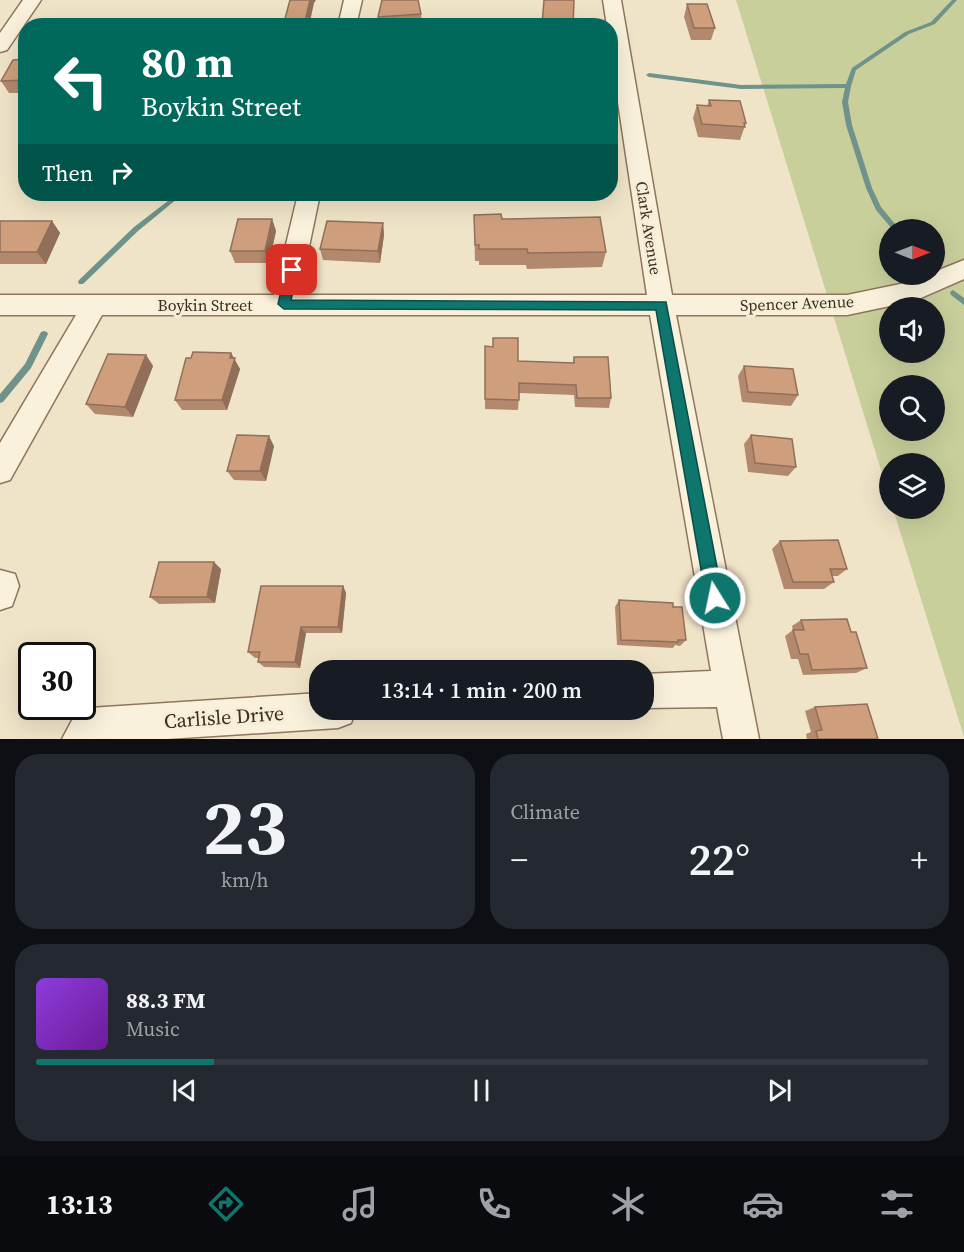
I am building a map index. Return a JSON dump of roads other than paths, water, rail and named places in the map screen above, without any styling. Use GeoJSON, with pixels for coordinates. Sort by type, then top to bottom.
{"type":"FeatureCollection","features":[{"type":"Feature","properties":{"kind":"street"},"geometry":{"type":"LineString","coordinates":[[19,18],[32,0]]}},
{"type":"Feature","properties":{"kind":"street"},"geometry":{"type":"LineString","coordinates":[[349,18],[353,0]]}},
{"type":"Feature","properties":{"kind":"street","name":"Clark Avenue"},"geometry":{"type":"LineString","coordinates":[[612,0],[615,18]]}},
{"type":"Feature","properties":{"kind":"street"},"geometry":{"type":"LineString","coordinates":[[0,46],[18,20]]}},
{"type":"Feature","properties":{"kind":"street","name":"Clark Avenue"},"geometry":{"type":"LineString","coordinates":[[618,37],[661,305],[741,739]]}},
{"type":"Feature","properties":{"kind":"street"},"geometry":{"type":"LineString","coordinates":[[284,304],[307,201]]}},
{"type":"Feature","properties":{"kind":"street","name":"Spencer Avenue"},"geometry":{"type":"LineString","coordinates":[[661,305],[847,304],[914,291],[964,269]]}},
{"type":"Feature","properties":{"kind":"street","name":"Boykin Street"},"geometry":{"type":"LineString","coordinates":[[0,305],[661,305]]}},
{"type":"Feature","properties":{"kind":"street"},"geometry":{"type":"LineString","coordinates":[[0,471],[94,305]]}},
{"type":"Feature","properties":{"kind":"street"},"geometry":{"type":"LineString","coordinates":[[0,586],[3,586],[0,594]]}},
{"type":"Feature","properties":{"kind":"street"},"geometry":{"type":"LineString","coordinates":[[654,690],[703,688],[731,690]]}},
{"type":"Feature","properties":{"kind":"street","name":"Carlisle Drive"},"geometry":{"type":"LineString","coordinates":[[80,739],[89,726],[309,712]]}},
{"type":"Feature","properties":{"kind":"waterway"},"geometry":{"type":"LineString","coordinates":[[848,86],[854,69],[907,33],[933,23],[955,0]]}},
{"type":"Feature","properties":{"kind":"waterway"},"geometry":{"type":"LineString","coordinates":[[649,75],[741,87],[848,86]]}},
{"type":"Feature","properties":{"kind":"waterway"},"geometry":{"type":"LineString","coordinates":[[848,86],[845,102],[849,125],[869,188],[878,208],[888,219]]}},
{"type":"Feature","properties":{"kind":"waterway"},"geometry":{"type":"LineString","coordinates":[[81,282],[136,229],[171,201]]}},
{"type":"Feature","properties":{"kind":"waterway"},"geometry":{"type":"LineString","coordinates":[[953,293],[964,302]]}},
{"type":"Feature","properties":{"kind":"waterway"},"geometry":{"type":"LineString","coordinates":[[0,400],[28,366],[44,334]]}}]}
